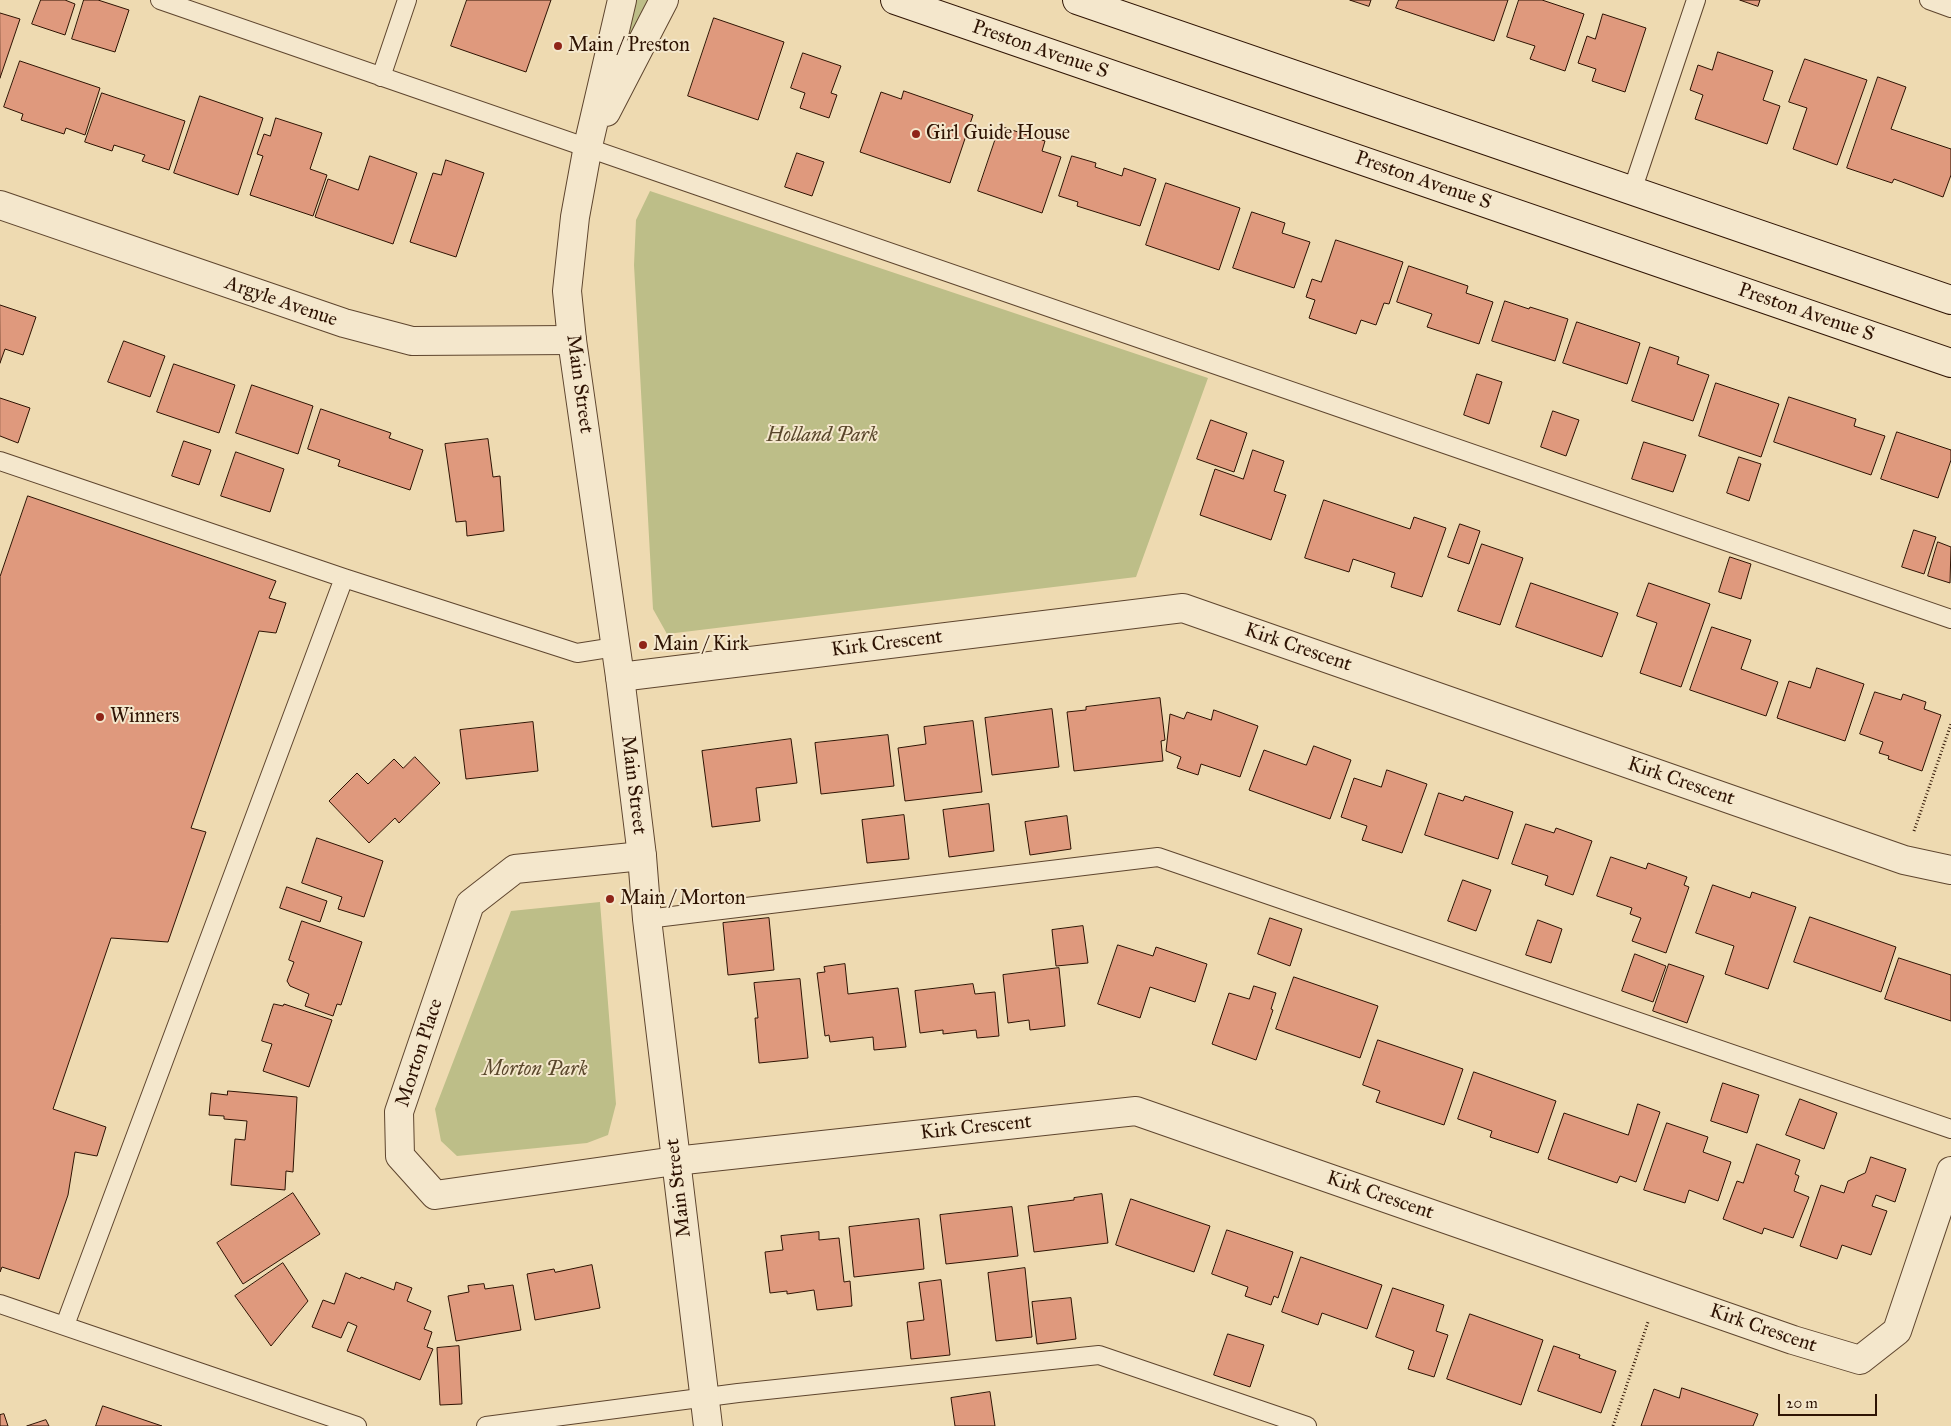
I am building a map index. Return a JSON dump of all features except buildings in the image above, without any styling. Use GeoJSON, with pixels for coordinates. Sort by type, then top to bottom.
{"type":"FeatureCollection","features":[{"type":"Feature","properties":{"kind":"street","name":"Main Street"},"geometry":{"type":"LineString","coordinates":[[622,0],[588,146],[575,217],[567,291],[572,340],[620,677],[642,856],[647,919],[675,1160],[708,1426]]}},
{"type":"Feature","properties":{"kind":"street","name":"Main Street"},"geometry":{"type":"LineString","coordinates":[[588,146],[664,0]]}},
{"type":"Feature","properties":{"kind":"street","name":"Preston Avenue S"},"geometry":{"type":"LineString","coordinates":[[896,0],[1951,363]]}},
{"type":"Feature","properties":{"kind":"street"},"geometry":{"type":"LineString","coordinates":[[1077,0],[1951,300]]}},
{"type":"Feature","properties":{"kind":"street","name":"Argyle Avenue"},"geometry":{"type":"LineString","coordinates":[[0,205],[344,323],[412,341],[572,340]]}},
{"type":"Feature","properties":{"kind":"street","name":"Kirk Crescent"},"geometry":{"type":"LineString","coordinates":[[620,677],[1183,608],[1904,860],[1951,870]]}},
{"type":"Feature","properties":{"kind":"street","name":"Morton Place"},"geometry":{"type":"LineString","coordinates":[[642,856],[515,868],[470,904],[400,1112],[400,1156],[435,1195],[675,1160]]}},
{"type":"Feature","properties":{"kind":"street","name":"Kirk Crescent"},"geometry":{"type":"LineString","coordinates":[[675,1160],[1136,1111],[1793,1340],[1860,1360],[1897,1331],[1951,1172]]}},
{"type":"Feature","properties":{"kind":"lane"},"geometry":{"type":"LineString","coordinates":[[160,0],[554,137],[588,146],[1951,619]]}},
{"type":"Feature","properties":{"kind":"lane"},"geometry":{"type":"LineString","coordinates":[[381,77],[407,0]]}},
{"type":"Feature","properties":{"kind":"lane"},"geometry":{"type":"LineString","coordinates":[[1632,190],[1696,0]]}},
{"type":"Feature","properties":{"kind":"lane"},"geometry":{"type":"LineString","coordinates":[[1929,0],[1951,8]]}},
{"type":"Feature","properties":{"kind":"lane"},"geometry":{"type":"LineString","coordinates":[[0,461],[344,578],[577,654],[616,647]]}},
{"type":"Feature","properties":{"kind":"lane"},"geometry":{"type":"LineString","coordinates":[[65,1325],[344,578]]}},
{"type":"Feature","properties":{"kind":"lane"},"geometry":{"type":"LineString","coordinates":[[647,919],[1158,857],[1951,1130]]}},
{"type":"Feature","properties":{"kind":"lane"},"geometry":{"type":"LineString","coordinates":[[0,1304],[357,1426]]}},
{"type":"Feature","properties":{"kind":"lane"},"geometry":{"type":"LineString","coordinates":[[486,1426],[705,1397],[1099,1355],[1306,1426]]}},
{"type":"Feature","properties":{"kind":"path"},"geometry":{"type":"LineString","coordinates":[[1914,832],[1951,724]]}},
{"type":"Feature","properties":{"kind":"path"},"geometry":{"type":"LineString","coordinates":[[1613,1426],[1650,1315]]}},
{"type":"Feature","properties":{"kind":"green space"},"geometry":{"type":"Polygon","coordinates":[[[630,0],[653,0],[617,83],[630,0]]]}},
{"type":"Feature","properties":{"kind":"green space","name":"Holland Park"},"geometry":{"type":"Polygon","coordinates":[[[650,191],[1208,378],[1136,577],[667,634],[653,609],[634,265],[636,220],[650,191]]]}},
{"type":"Feature","properties":{"kind":"green space","name":"Morton Park"},"geometry":{"type":"Polygon","coordinates":[[[600,902],[616,1104],[608,1135],[587,1143],[457,1156],[441,1141],[435,1109],[511,911],[600,902]]]}},
{"type":"Feature","properties":{"kind":"place","name":"Main / Preston"},"geometry":{"type":"Point","coordinates":[558,46]}},
{"type":"Feature","properties":{"kind":"place","name":"Girl Guide House"},"geometry":{"type":"Point","coordinates":[916,134]}},
{"type":"Feature","properties":{"kind":"place","name":"Main / Kirk"},"geometry":{"type":"Point","coordinates":[643,645]}},
{"type":"Feature","properties":{"kind":"place","name":"Winners"},"geometry":{"type":"Point","coordinates":[100,717]}},
{"type":"Feature","properties":{"kind":"place","name":"Main / Morton"},"geometry":{"type":"Point","coordinates":[610,899]}}]}
